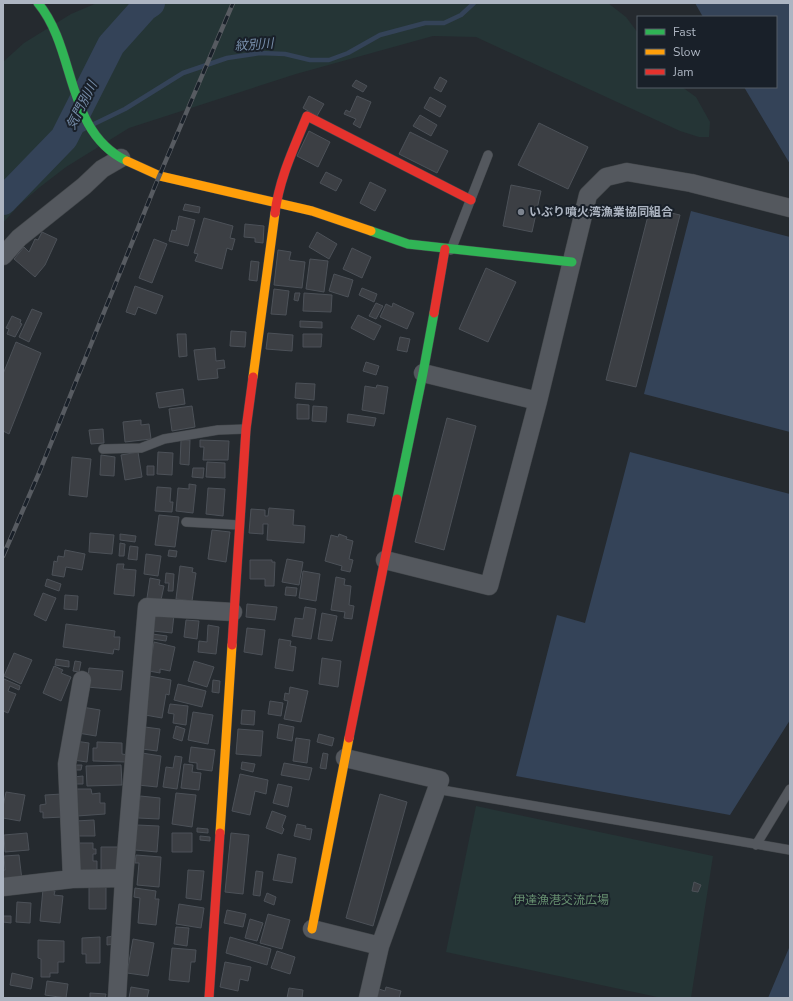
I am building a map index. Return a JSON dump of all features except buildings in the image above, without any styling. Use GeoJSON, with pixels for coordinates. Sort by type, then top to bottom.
{"type":"FeatureCollection","features":[{"type":"Feature","properties":{"kind":"street"},"geometry":{"type":"LineString","coordinates":[[40,6],[58,37],[68,65],[80,108],[91,129],[105,147],[121,158],[160,176],[276,204],[312,211],[408,244],[448,250],[572,262]]}},
{"type":"Feature","properties":{"kind":"street"},"geometry":{"type":"LineString","coordinates":[[209,998],[246,429],[276,204],[290,156],[307,116],[471,200]]}},
{"type":"Feature","properties":{"kind":"street"},"geometry":{"type":"LineString","coordinates":[[3,256],[19,238],[84,186],[102,169],[121,158]]}},
{"type":"Feature","properties":{"kind":"street"},"geometry":{"type":"LineString","coordinates":[[385,560],[489,586],[538,401],[588,195],[606,177],[627,172],[691,183],[790,208]]}},
{"type":"Feature","properties":{"kind":"street"},"geometry":{"type":"LineString","coordinates":[[380,946],[312,929],[345,758],[448,250]]}},
{"type":"Feature","properties":{"kind":"street"},"geometry":{"type":"LineString","coordinates":[[423,372],[538,401]]}},
{"type":"Feature","properties":{"kind":"street"},"geometry":{"type":"LineString","coordinates":[[117,998],[124,878],[147,607],[233,612]]}},
{"type":"Feature","properties":{"kind":"street"},"geometry":{"type":"LineString","coordinates":[[72,879],[67,764],[82,680]]}},
{"type":"Feature","properties":{"kind":"street"},"geometry":{"type":"LineString","coordinates":[[345,758],[440,780],[380,946],[368,998]]}},
{"type":"Feature","properties":{"kind":"street"},"geometry":{"type":"LineString","coordinates":[[3,887],[72,879],[124,878]]}},
{"type":"Feature","properties":{"kind":"lane"},"geometry":{"type":"LineString","coordinates":[[448,250],[471,200],[488,155]]}},
{"type":"Feature","properties":{"kind":"lane"},"geometry":{"type":"LineString","coordinates":[[103,450],[140,448],[164,439],[218,430],[246,429]]}},
{"type":"Feature","properties":{"kind":"lane"},"geometry":{"type":"LineString","coordinates":[[186,522],[239,525]]}},
{"type":"Feature","properties":{"kind":"lane"},"geometry":{"type":"LineString","coordinates":[[436,789],[790,850]]}},
{"type":"Feature","properties":{"kind":"lane"},"geometry":{"type":"LineString","coordinates":[[756,844],[790,789]]}},
{"type":"Feature","properties":{"kind":"green space"},"geometry":{"type":"Polygon","coordinates":[[[97,3],[608,3],[626,17],[637,32],[637,88],[683,88],[696,97],[710,122],[709,137],[699,137],[680,131],[476,37],[433,36],[296,74],[129,128],[66,167],[18,206],[3,223],[3,62],[24,43],[71,14],[97,3]]]}},
{"type":"Feature","properties":{"kind":"green space","name":"伊達漁港交流広場"},"geometry":{"type":"Polygon","coordinates":[[[476,806],[713,856],[691,998],[662,998],[446,952],[476,806]]]}},
{"type":"Feature","properties":{"kind":"water"},"geometry":{"type":"Polygon","coordinates":[[[695,3],[790,3],[790,164],[745,88],[777,88],[777,16],[702,16],[695,3]]]}},
{"type":"Feature","properties":{"kind":"water"},"geometry":{"type":"Polygon","coordinates":[[[691,211],[790,237],[790,432],[644,394],[691,211]]]}},
{"type":"Feature","properties":{"kind":"water"},"geometry":{"type":"Polygon","coordinates":[[[630,452],[790,494],[790,720],[730,815],[516,776],[557,615],[585,623],[630,452]]]}},
{"type":"Feature","properties":{"kind":"water"},"geometry":{"type":"Polygon","coordinates":[[[790,946],[790,998],[768,998],[789,948],[790,946]]]}},
{"type":"Feature","properties":{"kind":"waterway","name":"気門別川"},"geometry":{"type":"LineString","coordinates":[[3,201],[64,138],[111,45],[145,7],[151,3]]}},
{"type":"Feature","properties":{"kind":"waterway","name":"紋別川"},"geometry":{"type":"LineString","coordinates":[[94,124],[125,109],[183,73],[227,58],[260,53],[285,54],[310,60],[329,60],[348,53],[380,35],[425,23],[444,23],[461,15],[474,3]]}},
{"type":"Feature","properties":{"kind":"waterway","name":"紋別川"},"geometry":{"type":"LineString","coordinates":[[64,138],[84,129]]}},
{"type":"Feature","properties":{"kind":"railway"},"geometry":{"type":"LineString","coordinates":[[3,556],[39,473],[155,186],[233,3]]}},
{"type":"Feature","properties":{"kind":"traffic: fast"},"geometry":{"type":"LineString","coordinates":[[38,3],[50,22],[60,43],[74,89],[82,111],[92,131],[107,148],[127,161]]}},
{"type":"Feature","properties":{"kind":"traffic: fast"},"geometry":{"type":"LineString","coordinates":[[371,231],[408,244],[572,262]]}},
{"type":"Feature","properties":{"kind":"traffic: fast"},"geometry":{"type":"LineString","coordinates":[[397,499],[434,313]]}},
{"type":"Feature","properties":{"kind":"traffic: slow"},"geometry":{"type":"LineString","coordinates":[[127,161],[160,176],[312,211],[371,231]]}},
{"type":"Feature","properties":{"kind":"traffic: slow"},"geometry":{"type":"LineString","coordinates":[[253,377],[275,213]]}},
{"type":"Feature","properties":{"kind":"traffic: slow"},"geometry":{"type":"LineString","coordinates":[[220,833],[232,645]]}},
{"type":"Feature","properties":{"kind":"traffic: slow"},"geometry":{"type":"LineString","coordinates":[[312,929],[349,738]]}},
{"type":"Feature","properties":{"kind":"traffic: jam"},"geometry":{"type":"LineString","coordinates":[[275,213],[283,176],[307,116],[471,200]]}},
{"type":"Feature","properties":{"kind":"traffic: jam"},"geometry":{"type":"LineString","coordinates":[[434,313],[445,249]]}},
{"type":"Feature","properties":{"kind":"traffic: jam"},"geometry":{"type":"LineString","coordinates":[[232,645],[246,429],[253,377]]}},
{"type":"Feature","properties":{"kind":"traffic: jam"},"geometry":{"type":"LineString","coordinates":[[349,738],[397,499]]}},
{"type":"Feature","properties":{"kind":"traffic: jam"},"geometry":{"type":"LineString","coordinates":[[209,998],[220,833]]}},
{"type":"Feature","properties":{"kind":"place","name":"いぶり噴火湾漁業協同組合"},"geometry":{"type":"Point","coordinates":[521,212]}}]}
